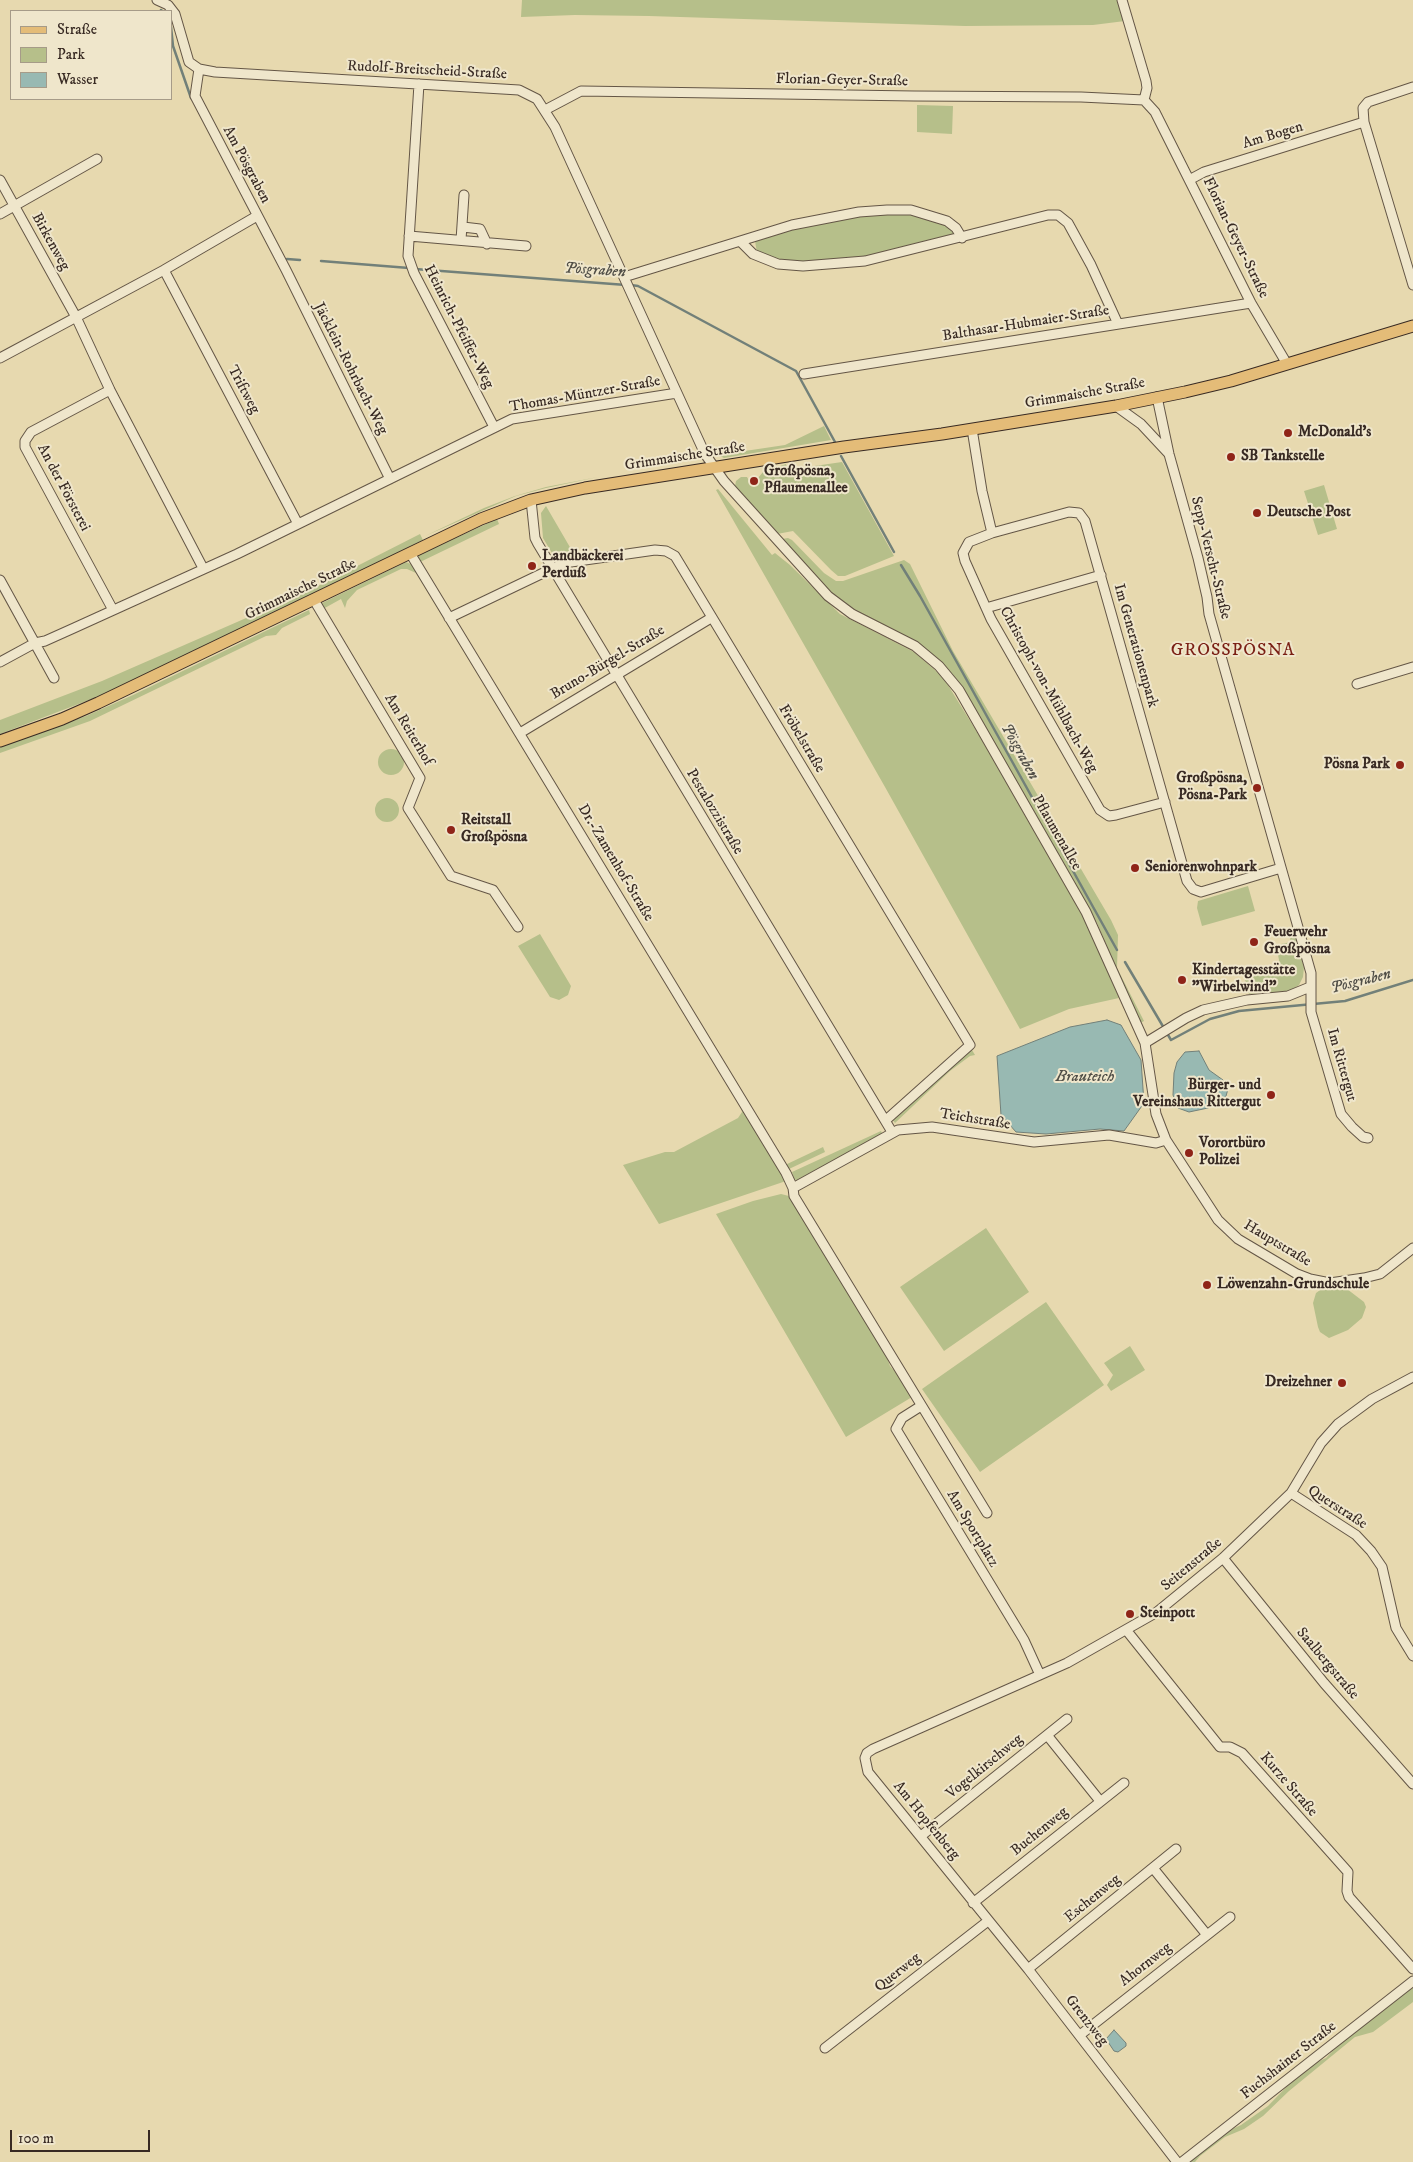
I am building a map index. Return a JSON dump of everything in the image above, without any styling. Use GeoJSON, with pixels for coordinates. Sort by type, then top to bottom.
{"type":"FeatureCollection","features":[{"type":"Feature","properties":{"kind":"main road","name":"Grimmaische Straße"},"geometry":{"type":"LineString","coordinates":[[0,741],[62,719],[98,703],[481,519],[531,500],[585,488],[1116,406],[1231,382],[1413,326]]}},
{"type":"Feature","properties":{"kind":"street"},"geometry":{"type":"LineString","coordinates":[[157,0],[169,2],[181,28],[189,62],[199,69]]}},
{"type":"Feature","properties":{"kind":"street"},"geometry":{"type":"LineString","coordinates":[[1122,0],[1146,81],[1144,100]]}},
{"type":"Feature","properties":{"kind":"street","name":"Rudolf-Breitscheid-Straße"},"geometry":{"type":"LineString","coordinates":[[199,69],[215,72],[519,90],[537,99],[555,127],[705,454],[714,468]]}},
{"type":"Feature","properties":{"kind":"street","name":"Am Pösgraben"},"geometry":{"type":"LineString","coordinates":[[199,69],[195,96],[283,265]]}},
{"type":"Feature","properties":{"kind":"street","name":"Heinrich-Pfeiffer-Weg"},"geometry":{"type":"LineString","coordinates":[[419,84],[408,256],[494,427]]}},
{"type":"Feature","properties":{"kind":"street"},"geometry":{"type":"LineString","coordinates":[[1413,87],[1368,102],[1363,108],[1364,122],[1413,285]]}},
{"type":"Feature","properties":{"kind":"street","name":"Florian-Geyer-Straße"},"geometry":{"type":"LineString","coordinates":[[545,110],[581,91],[1081,96],[1144,100],[1155,112],[1251,303],[1287,364]]}},
{"type":"Feature","properties":{"kind":"street","name":"Am Bogen"},"geometry":{"type":"LineString","coordinates":[[1190,179],[1204,172],[1364,122]]}},
{"type":"Feature","properties":{"kind":"street"},"geometry":{"type":"LineString","coordinates":[[0,214],[98,159]]}},
{"type":"Feature","properties":{"kind":"street","name":"Birkenweg"},"geometry":{"type":"LineString","coordinates":[[0,180],[76,317]]}},
{"type":"Feature","properties":{"kind":"street"},"geometry":{"type":"LineString","coordinates":[[461,240],[464,195]]}},
{"type":"Feature","properties":{"kind":"street"},"geometry":{"type":"LineString","coordinates":[[627,283],[741,242],[808,222],[842,215],[887,210],[912,210],[947,221],[956,228],[962,238]]}},
{"type":"Feature","properties":{"kind":"street"},"geometry":{"type":"LineString","coordinates":[[741,242],[753,254],[778,264],[803,266],[865,261],[1054,214],[1063,217],[1091,265],[1118,324]]}},
{"type":"Feature","properties":{"kind":"street"},"geometry":{"type":"LineString","coordinates":[[0,358],[164,270],[257,216]]}},
{"type":"Feature","properties":{"kind":"street"},"geometry":{"type":"LineString","coordinates":[[463,227],[480,229],[487,244]]}},
{"type":"Feature","properties":{"kind":"street"},"geometry":{"type":"LineString","coordinates":[[409,236],[526,246]]}},
{"type":"Feature","properties":{"kind":"street","name":"Jäcklein-Rohrbach-Weg"},"geometry":{"type":"LineString","coordinates":[[283,265],[390,479]]}},
{"type":"Feature","properties":{"kind":"street","name":"Triftweg"},"geometry":{"type":"LineString","coordinates":[[164,270],[298,524]]}},
{"type":"Feature","properties":{"kind":"street","name":"Balthasar-Hubmaier-Straße"},"geometry":{"type":"LineString","coordinates":[[804,374],[1251,303]]}},
{"type":"Feature","properties":{"kind":"street"},"geometry":{"type":"LineString","coordinates":[[76,317],[110,390],[203,568]]}},
{"type":"Feature","properties":{"kind":"street","name":"An der Försterei"},"geometry":{"type":"LineString","coordinates":[[110,390],[31,432],[25,441],[25,447],[113,610]]}},
{"type":"Feature","properties":{"kind":"street","name":"Thomas-Müntzer-Straße"},"geometry":{"type":"LineString","coordinates":[[390,479],[512,419],[677,393]]}},
{"type":"Feature","properties":{"kind":"street","name":"Sepp-Verscht-Straße"},"geometry":{"type":"LineString","coordinates":[[1157,397],[1169,454],[1198,558],[1209,614],[1311,973],[1310,987]]}},
{"type":"Feature","properties":{"kind":"street","name":"Sepp-Verscht-Straße"},"geometry":{"type":"LineString","coordinates":[[1116,406],[1141,424],[1169,454]]}},
{"type":"Feature","properties":{"kind":"street"},"geometry":{"type":"LineString","coordinates":[[972,428],[982,491],[992,533]]}},
{"type":"Feature","properties":{"kind":"street","name":"Pflaumenallee"},"geometry":{"type":"LineString","coordinates":[[714,468],[730,489],[828,596],[852,614],[915,646],[939,666],[959,690],[1086,912],[1146,1043],[1156,1114],[1166,1140]]}},
{"type":"Feature","properties":{"kind":"street"},"geometry":{"type":"LineString","coordinates":[[0,662],[35,643],[45,641],[237,554],[390,479]]}},
{"type":"Feature","properties":{"kind":"street","name":"Pestalozzistraße"},"geometry":{"type":"LineString","coordinates":[[531,500],[535,538],[615,675],[892,1132]]}},
{"type":"Feature","properties":{"kind":"street","name":"Im Generationenpark"},"geometry":{"type":"LineString","coordinates":[[992,533],[1070,512],[1079,513],[1086,521],[1164,802],[1187,881],[1193,890],[1201,892],[1281,868]]}},
{"type":"Feature","properties":{"kind":"street","name":"Christoph-von-Mühlbach-Weg"},"geometry":{"type":"LineString","coordinates":[[992,533],[969,542],[963,553],[965,561],[991,620],[1100,810],[1109,816],[1164,802]]}},
{"type":"Feature","properties":{"kind":"street","name":"Fröbelstraße"},"geometry":{"type":"LineString","coordinates":[[449,618],[552,567],[564,563],[655,550],[666,551],[675,556],[970,1045],[886,1120]]}},
{"type":"Feature","properties":{"kind":"street","name":"Dr.-Zamenhof-Straße"},"geometry":{"type":"LineString","coordinates":[[410,553],[786,1172],[793,1188]]}},
{"type":"Feature","properties":{"kind":"street"},"geometry":{"type":"LineString","coordinates":[[986,608],[1101,576]]}},
{"type":"Feature","properties":{"kind":"street"},"geometry":{"type":"LineString","coordinates":[[0,580],[54,678]]}},
{"type":"Feature","properties":{"kind":"street","name":"Am Reiterhof"},"geometry":{"type":"LineString","coordinates":[[314,600],[420,778],[408,808],[451,876],[493,890],[518,927]]}},
{"type":"Feature","properties":{"kind":"street","name":"Bruno-Bürgel-Straße"},"geometry":{"type":"LineString","coordinates":[[520,733],[711,618]]}},
{"type":"Feature","properties":{"kind":"street"},"geometry":{"type":"LineString","coordinates":[[1357,684],[1413,667]]}},
{"type":"Feature","properties":{"kind":"street"},"geometry":{"type":"LineString","coordinates":[[1146,1043],[1204,1010],[1247,1000],[1288,996],[1310,987]]}},
{"type":"Feature","properties":{"kind":"street","name":"Im Rittergut"},"geometry":{"type":"LineString","coordinates":[[1310,987],[1311,1004],[1341,1114],[1363,1137],[1368,1138]]}},
{"type":"Feature","properties":{"kind":"street","name":"Teichstraße"},"geometry":{"type":"LineString","coordinates":[[793,1188],[892,1132],[923,1126],[976,1132],[1019,1141],[1034,1142],[1109,1135],[1156,1143],[1166,1140]]}},
{"type":"Feature","properties":{"kind":"street","name":"Hauptstraße"},"geometry":{"type":"LineString","coordinates":[[1166,1140],[1218,1220],[1238,1239],[1297,1274],[1330,1283],[1364,1278],[1387,1270],[1411,1252]]}},
{"type":"Feature","properties":{"kind":"street","name":"Am Sportplatz"},"geometry":{"type":"LineString","coordinates":[[793,1188],[794,1196],[987,1513]]}},
{"type":"Feature","properties":{"kind":"street","name":"Seitenstraße"},"geometry":{"type":"LineString","coordinates":[[865,1758],[873,1749],[1067,1663],[1127,1631],[1157,1612],[1223,1558],[1291,1494],[1321,1443],[1338,1424],[1372,1399],[1413,1377]]}},
{"type":"Feature","properties":{"kind":"street","name":"Am Sportplatz"},"geometry":{"type":"LineString","coordinates":[[921,1406],[902,1418],[896,1429],[1024,1640],[1040,1675]]}},
{"type":"Feature","properties":{"kind":"street","name":"Querstraße"},"geometry":{"type":"LineString","coordinates":[[1291,1494],[1348,1530],[1371,1551],[1382,1567],[1396,1628],[1413,1656]]}},
{"type":"Feature","properties":{"kind":"street","name":"Saalbergstraße"},"geometry":{"type":"LineString","coordinates":[[1223,1558],[1324,1684],[1413,1784]]}},
{"type":"Feature","properties":{"kind":"street","name":"Kurze Straße"},"geometry":{"type":"LineString","coordinates":[[1127,1631],[1220,1747],[1230,1747],[1242,1753],[1348,1872],[1347,1891],[1349,1897],[1413,1969]]}},
{"type":"Feature","properties":{"kind":"street","name":"Vogelkirschweg"},"geometry":{"type":"LineString","coordinates":[[921,1836],[1067,1718]]}},
{"type":"Feature","properties":{"kind":"street"},"geometry":{"type":"LineString","coordinates":[[1047,1735],[1100,1801]]}},
{"type":"Feature","properties":{"kind":"street","name":"Am Hopfenberg"},"geometry":{"type":"LineString","coordinates":[[865,1758],[868,1772],[972,1901]]}},
{"type":"Feature","properties":{"kind":"street","name":"Buchenweg"},"geometry":{"type":"LineString","coordinates":[[972,1901],[1124,1783]]}},
{"type":"Feature","properties":{"kind":"street","name":"Eschenweg"},"geometry":{"type":"LineString","coordinates":[[1028,1969],[1176,1849]]}},
{"type":"Feature","properties":{"kind":"street"},"geometry":{"type":"LineString","coordinates":[[1153,1868],[1207,1935]]}},
{"type":"Feature","properties":{"kind":"street","name":"Grenzweg"},"geometry":{"type":"LineString","coordinates":[[972,1901],[1080,2035],[1177,2162]]}},
{"type":"Feature","properties":{"kind":"street","name":"Ahornweg"},"geometry":{"type":"LineString","coordinates":[[1080,2035],[1230,1917]]}},
{"type":"Feature","properties":{"kind":"street","name":"Querweg"},"geometry":{"type":"LineString","coordinates":[[825,2048],[988,1921]]}},
{"type":"Feature","properties":{"kind":"street","name":"Fuchshainer Straße"},"geometry":{"type":"LineString","coordinates":[[1182,2162],[1413,1981]]}},
{"type":"Feature","properties":{"kind":"green space"},"geometry":{"type":"Polygon","coordinates":[[[522,0],[1118,0],[1125,21],[1093,25],[965,26],[649,16],[575,15],[521,17],[522,0]]]}},
{"type":"Feature","properties":{"kind":"green space"},"geometry":{"type":"Polygon","coordinates":[[[917,105],[953,106],[952,134],[917,132],[917,105]]]}},
{"type":"Feature","properties":{"kind":"green space"},"geometry":{"type":"Polygon","coordinates":[[[911,213],[949,226],[954,235],[865,258],[805,264],[781,261],[757,253],[755,241],[792,228],[859,214],[911,213]]]}},
{"type":"Feature","properties":{"kind":"green space"},"geometry":{"type":"Polygon","coordinates":[[[824,426],[831,440],[724,458],[718,455],[785,445],[824,426]]]}},
{"type":"Feature","properties":{"kind":"green space"},"geometry":{"type":"Polygon","coordinates":[[[842,462],[894,556],[845,576],[838,576],[793,531],[777,534],[735,486],[736,481],[741,477],[747,477],[751,484],[758,480],[763,472],[786,464],[787,470],[842,462]]]}},
{"type":"Feature","properties":{"kind":"green space"},"geometry":{"type":"Polygon","coordinates":[[[598,477],[516,496],[425,536],[484,508],[515,496],[546,487],[598,477]]]}},
{"type":"Feature","properties":{"kind":"green space"},"geometry":{"type":"Polygon","coordinates":[[[1324,485],[1337,529],[1318,535],[1304,491],[1324,485]]]}},
{"type":"Feature","properties":{"kind":"green space"},"geometry":{"type":"Polygon","coordinates":[[[718,489],[772,555],[775,553],[790,565],[840,614],[914,652],[943,677],[980,737],[1086,922],[1119,998],[1069,1009],[1020,1029],[716,490],[718,489]]]}},
{"type":"Feature","properties":{"kind":"green space"},"geometry":{"type":"Polygon","coordinates":[[[546,506],[571,549],[566,557],[555,558],[543,538],[541,513],[546,506]]]}},
{"type":"Feature","properties":{"kind":"green space"},"geometry":{"type":"Polygon","coordinates":[[[497,519],[499,524],[418,563],[419,555],[497,519]]]}},
{"type":"Feature","properties":{"kind":"green space"},"geometry":{"type":"Polygon","coordinates":[[[420,534],[423,540],[97,697],[0,734],[0,720],[102,681],[308,591],[420,534]]]}},
{"type":"Feature","properties":{"kind":"green space"},"geometry":{"type":"Polygon","coordinates":[[[788,538],[824,573],[836,581],[843,581],[904,560],[910,564],[953,651],[1111,920],[1118,935],[1117,968],[1144,1021],[1140,1023],[1097,923],[971,703],[952,674],[930,652],[843,604],[832,595],[782,539],[788,538]]]}},
{"type":"Feature","properties":{"kind":"green space"},"geometry":{"type":"Polygon","coordinates":[[[406,562],[415,566],[786,1181],[659,1224],[623,1165],[665,1152],[674,1152],[738,1118],[742,1112],[741,1107],[416,573],[407,569],[401,569],[357,590],[347,601],[345,608],[341,599],[323,609],[322,603],[406,562]]]}},
{"type":"Feature","properties":{"kind":"green space"},"geometry":{"type":"Polygon","coordinates":[[[309,610],[310,614],[282,628],[276,635],[266,636],[90,721],[0,753],[0,746],[86,716],[309,610]]]}},
{"type":"Feature","properties":{"kind":"green space"},"geometry":{"type":"Polygon","coordinates":[[[391,749],[400,753],[404,762],[400,771],[391,775],[382,771],[378,762],[382,753],[391,749]]]}},
{"type":"Feature","properties":{"kind":"green space"},"geometry":{"type":"Polygon","coordinates":[[[387,798],[396,801],[399,810],[396,819],[387,822],[378,819],[375,810],[378,801],[387,798]]]}},
{"type":"Feature","properties":{"kind":"green space"},"geometry":{"type":"Polygon","coordinates":[[[1248,886],[1255,911],[1202,926],[1197,908],[1198,901],[1248,886]]]}},
{"type":"Feature","properties":{"kind":"green space"},"geometry":{"type":"Polygon","coordinates":[[[1294,933],[1304,967],[1303,977],[1299,985],[1290,991],[1249,994],[1244,976],[1280,965],[1276,945],[1291,942],[1289,935],[1294,933]]]}},
{"type":"Feature","properties":{"kind":"green space"},"geometry":{"type":"Polygon","coordinates":[[[540,934],[571,986],[568,995],[559,1000],[550,997],[518,946],[540,934]]]}},
{"type":"Feature","properties":{"kind":"green space"},"geometry":{"type":"Polygon","coordinates":[[[972,1050],[975,1055],[970,1056],[950,1071],[895,1123],[892,1119],[962,1056],[972,1050]]]}},
{"type":"Feature","properties":{"kind":"green space"},"geometry":{"type":"Polygon","coordinates":[[[881,1131],[882,1133],[840,1159],[798,1181],[794,1179],[792,1172],[881,1131]]]}},
{"type":"Feature","properties":{"kind":"green space"},"geometry":{"type":"Polygon","coordinates":[[[823,1147],[825,1152],[789,1169],[785,1165],[823,1147]]]}},
{"type":"Feature","properties":{"kind":"green space"},"geometry":{"type":"Polygon","coordinates":[[[781,1194],[789,1196],[886,1354],[890,1366],[899,1376],[912,1397],[846,1437],[716,1214],[753,1201],[781,1194]]]}},
{"type":"Feature","properties":{"kind":"green space"},"geometry":{"type":"Polygon","coordinates":[[[986,1228],[1029,1292],[944,1351],[900,1287],[986,1228]]]}},
{"type":"Feature","properties":{"kind":"green space"},"geometry":{"type":"Polygon","coordinates":[[[1323,1288],[1347,1289],[1364,1302],[1366,1307],[1362,1318],[1348,1330],[1329,1338],[1320,1332],[1313,1303],[1316,1293],[1323,1288]]]}},
{"type":"Feature","properties":{"kind":"green space"},"geometry":{"type":"Polygon","coordinates":[[[1046,1302],[1104,1385],[980,1472],[922,1389],[1046,1302]]]}},
{"type":"Feature","properties":{"kind":"green space"},"geometry":{"type":"Polygon","coordinates":[[[1130,1346],[1145,1370],[1111,1391],[1107,1385],[1113,1375],[1104,1363],[1130,1346]]]}},
{"type":"Feature","properties":{"kind":"green space"},"geometry":{"type":"Polygon","coordinates":[[[1413,1986],[1413,2002],[1373,2032],[1355,2037],[1289,2091],[1263,2116],[1244,2129],[1225,2137],[1195,2162],[1191,2162],[1193,2158],[1222,2134],[1241,2125],[1268,2106],[1309,2066],[1326,2058],[1342,2041],[1413,1986]]]}},
{"type":"Feature","properties":{"kind":"water","name":"Brauteich"},"geometry":{"type":"Polygon","coordinates":[[[1107,1020],[1121,1025],[1141,1060],[1144,1103],[1124,1131],[1100,1129],[1046,1134],[1016,1132],[1001,1115],[997,1056],[1070,1027],[1107,1020]]]}},
{"type":"Feature","properties":{"kind":"water"},"geometry":{"type":"Polygon","coordinates":[[[1199,1051],[1209,1070],[1223,1080],[1228,1089],[1226,1096],[1221,1101],[1208,1108],[1189,1112],[1178,1108],[1173,1095],[1174,1073],[1177,1062],[1185,1052],[1199,1051]]]}},
{"type":"Feature","properties":{"kind":"water"},"geometry":{"type":"Polygon","coordinates":[[[1114,2030],[1126,2043],[1126,2046],[1118,2052],[1114,2051],[1106,2039],[1114,2030]]]}},
{"type":"Feature","properties":{"kind":"waterway","name":"Pösgraben"},"geometry":{"type":"LineString","coordinates":[[172,36],[173,46],[191,98]]}},
{"type":"Feature","properties":{"kind":"waterway","name":"Pösgraben"},"geometry":{"type":"LineString","coordinates":[[287,259],[300,260]]}},
{"type":"Feature","properties":{"kind":"waterway","name":"Pösgraben"},"geometry":{"type":"LineString","coordinates":[[321,261],[409,268]]}},
{"type":"Feature","properties":{"kind":"waterway","name":"Pösgraben"},"geometry":{"type":"LineString","coordinates":[[415,269],[626,285]]}},
{"type":"Feature","properties":{"kind":"waterway","name":"Pösgraben"},"geometry":{"type":"LineString","coordinates":[[631,285],[638,286],[796,371],[835,442]]}},
{"type":"Feature","properties":{"kind":"waterway","name":"Pösgraben"},"geometry":{"type":"LineString","coordinates":[[841,456],[894,552]]}},
{"type":"Feature","properties":{"kind":"waterway","name":"Pösgraben"},"geometry":{"type":"LineString","coordinates":[[901,565],[1117,950]]}},
{"type":"Feature","properties":{"kind":"waterway","name":"Pösgraben"},"geometry":{"type":"LineString","coordinates":[[1125,962],[1171,1040],[1210,1019],[1239,1011],[1345,1001],[1413,980]]}},
{"type":"Feature","properties":{"kind":"place","name":"McDonald's"},"geometry":{"type":"Point","coordinates":[1288,433]}},
{"type":"Feature","properties":{"kind":"place","name":"SB Tankstelle"},"geometry":{"type":"Point","coordinates":[1231,457]}},
{"type":"Feature","properties":{"kind":"place","name":"Großpösna, Pflaumenallee"},"geometry":{"type":"Point","coordinates":[754,481]}},
{"type":"Feature","properties":{"kind":"place","name":"Deutsche Post"},"geometry":{"type":"Point","coordinates":[1257,513]}},
{"type":"Feature","properties":{"kind":"place","name":"Landbäckerei Perduß"},"geometry":{"type":"Point","coordinates":[532,566]}},
{"type":"Feature","properties":{"kind":"place","name":"Pösna Park"},"geometry":{"type":"Point","coordinates":[1400,765]}},
{"type":"Feature","properties":{"kind":"place","name":"Großpösna, Pösna-Park"},"geometry":{"type":"Point","coordinates":[1257,788]}},
{"type":"Feature","properties":{"kind":"place","name":"Reitstall Großpösna"},"geometry":{"type":"Point","coordinates":[451,830]}},
{"type":"Feature","properties":{"kind":"place","name":"Seniorenwohnpark"},"geometry":{"type":"Point","coordinates":[1135,868]}},
{"type":"Feature","properties":{"kind":"place","name":"Feuerwehr Großpösna"},"geometry":{"type":"Point","coordinates":[1254,942]}},
{"type":"Feature","properties":{"kind":"place","name":"Kindertagesstätte \"Wirbelwind\""},"geometry":{"type":"Point","coordinates":[1182,980]}},
{"type":"Feature","properties":{"kind":"place","name":"Bürger- und Vereinshaus Rittergut"},"geometry":{"type":"Point","coordinates":[1271,1095]}},
{"type":"Feature","properties":{"kind":"place","name":"Vorortbüro Polizei"},"geometry":{"type":"Point","coordinates":[1189,1153]}},
{"type":"Feature","properties":{"kind":"place","name":"Löwenzahn-Grundschule"},"geometry":{"type":"Point","coordinates":[1207,1285]}},
{"type":"Feature","properties":{"kind":"place","name":"Dreizehner"},"geometry":{"type":"Point","coordinates":[1342,1383]}},
{"type":"Feature","properties":{"kind":"place","name":"Steinpott"},"geometry":{"type":"Point","coordinates":[1130,1614]}},
{"type":"Feature","properties":{"kind":"district","name":"GROSSPÖSNA"},"geometry":{"type":"Point","coordinates":[1233,651]}}]}
